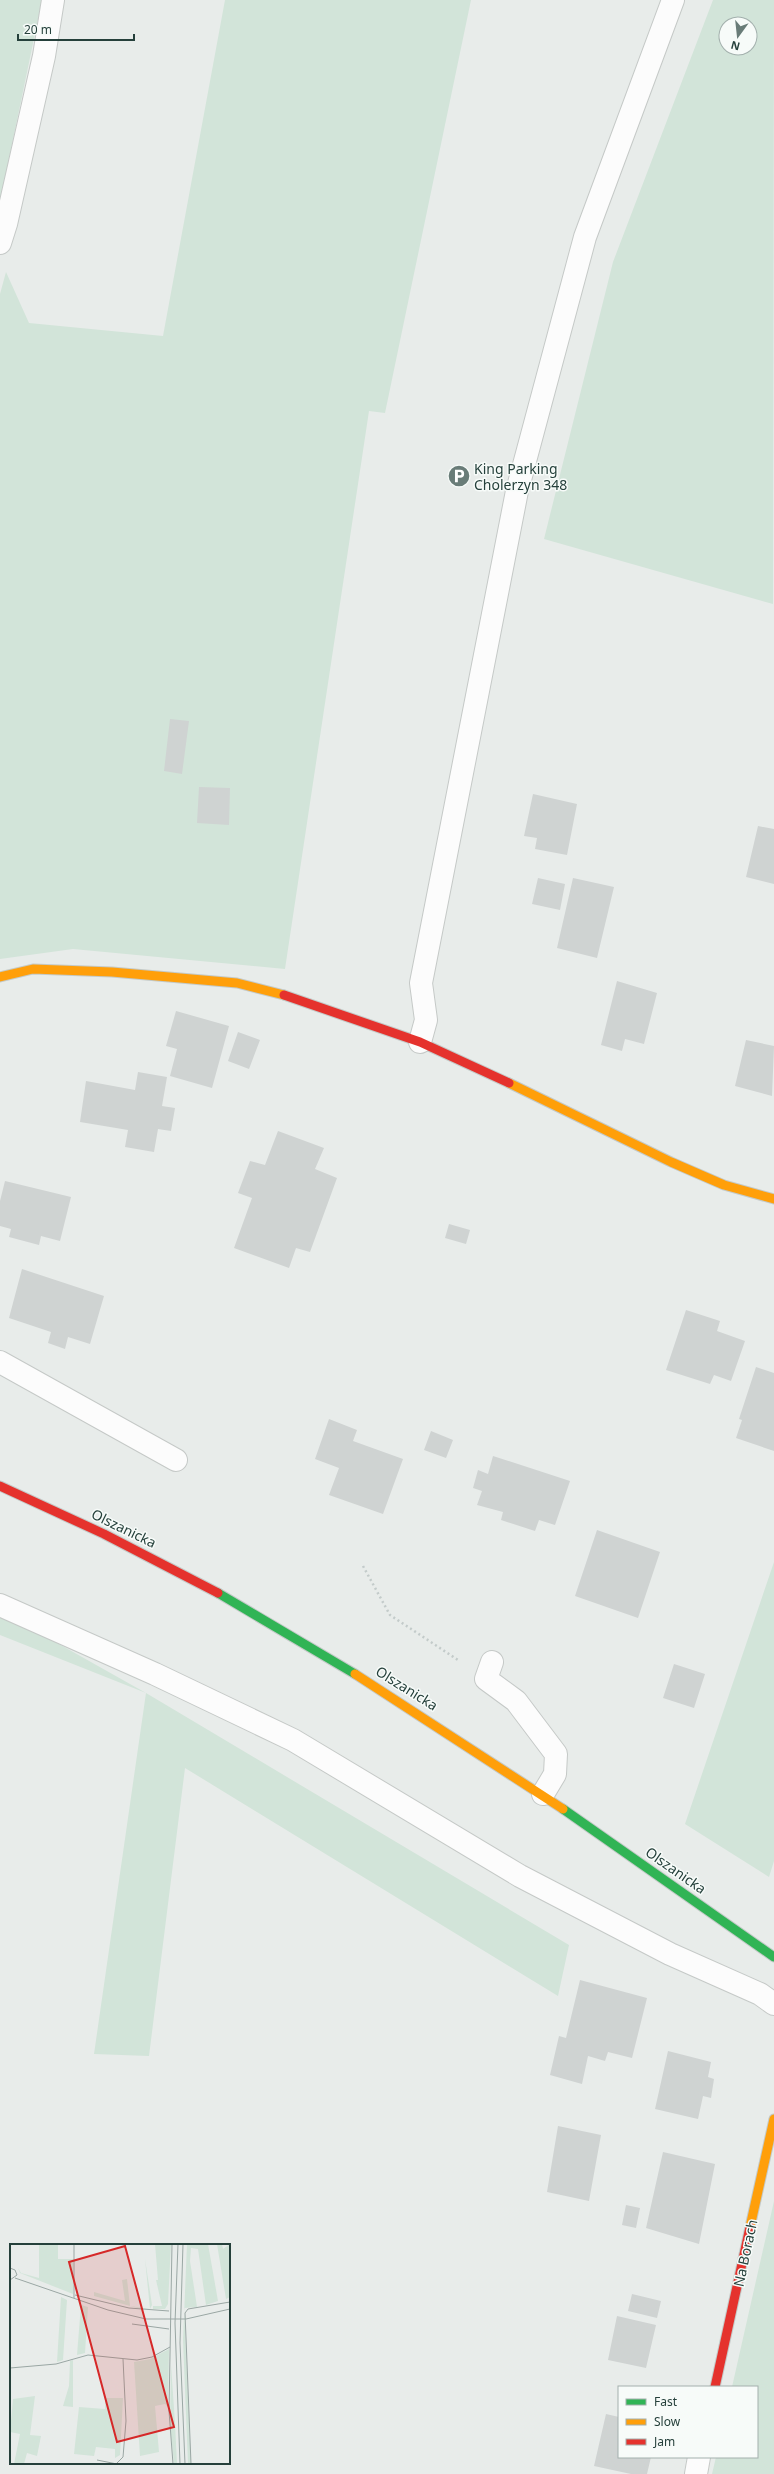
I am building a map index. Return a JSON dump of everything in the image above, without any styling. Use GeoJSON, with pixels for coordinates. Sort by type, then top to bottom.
{"type":"FeatureCollection","features":[{"type":"Feature","properties":{"kind":"street"},"geometry":{"type":"LineString","coordinates":[[0,243],[6,224],[44,56],[53,0]]}},
{"type":"Feature","properties":{"kind":"street"},"geometry":{"type":"LineString","coordinates":[[420,1042],[426,1020],[421,983],[517,491],[585,237],[673,0]]}},
{"type":"Feature","properties":{"kind":"street"},"geometry":{"type":"LineString","coordinates":[[0,977],[33,969],[112,972],[237,983],[301,999],[420,1042],[550,1102],[671,1162],[724,1185],[774,1199]]}},
{"type":"Feature","properties":{"kind":"street"},"geometry":{"type":"LineString","coordinates":[[0,1362],[176,1460]]}},
{"type":"Feature","properties":{"kind":"street","name":"Olszanicka"},"geometry":{"type":"LineString","coordinates":[[0,1486],[130,1546],[226,1596],[429,1718],[544,1794],[774,1957]]}},
{"type":"Feature","properties":{"kind":"street"},"geometry":{"type":"LineString","coordinates":[[0,1605],[155,1674],[293,1740],[520,1876],[670,1954],[760,1994],[774,2004]]}},
{"type":"Feature","properties":{"kind":"street"},"geometry":{"type":"LineString","coordinates":[[489,1670],[516,1701],[556,1754],[555,1774],[544,1794]]}},
{"type":"Feature","properties":{"kind":"street","name":"Na Borach"},"geometry":{"type":"LineString","coordinates":[[715,2386],[774,2119]]}},
{"type":"Feature","properties":{"kind":"street"},"geometry":{"type":"LineString","coordinates":[[696,2474],[699,2458]]}},
{"type":"Feature","properties":{"kind":"path"},"geometry":{"type":"LineString","coordinates":[[363,1566],[390,1615],[489,1670]]}},
{"type":"Feature","properties":{"kind":"green space"},"geometry":{"type":"Polygon","coordinates":[[[0,0],[42,0],[0,202],[0,0]]]}},
{"type":"Feature","properties":{"kind":"green space"},"geometry":{"type":"Polygon","coordinates":[[[225,0],[471,0],[385,413],[369,411],[285,969],[73,949],[0,959],[0,294],[6,272],[29,323],[163,336],[225,0]]]}},
{"type":"Feature","properties":{"kind":"green space"},"geometry":{"type":"Polygon","coordinates":[[[713,0],[774,0],[773,604],[544,539],[613,262],[713,0]]]}},
{"type":"Feature","properties":{"kind":"green space"},"geometry":{"type":"Polygon","coordinates":[[[774,1562],[774,1861],[769,1877],[685,1824],[774,1562]]]}},
{"type":"Feature","properties":{"kind":"green space"},"geometry":{"type":"Polygon","coordinates":[[[0,1616],[18,1621],[146,1693],[0,1635],[0,1616]]]}},
{"type":"Feature","properties":{"kind":"green space"},"geometry":{"type":"Polygon","coordinates":[[[146,1693],[569,1945],[558,1996],[185,1768],[149,2056],[94,2054],[146,1693]]]}},
{"type":"Feature","properties":{"kind":"green space"},"geometry":{"type":"Polygon","coordinates":[[[774,2201],[774,2474],[712,2474],[716,2458],[758,2458],[758,2386],[732,2386],[774,2201]]]}},
{"type":"Feature","properties":{"kind":"building"},"geometry":{"type":"Polygon","coordinates":[[[170,719],[189,721],[182,774],[164,771],[170,719]]]}},
{"type":"Feature","properties":{"kind":"building"},"geometry":{"type":"Polygon","coordinates":[[[199,787],[230,788],[229,825],[197,823],[199,787]]]}},
{"type":"Feature","properties":{"kind":"building"},"geometry":{"type":"Polygon","coordinates":[[[533,794],[577,804],[567,855],[535,849],[537,838],[524,836],[533,794]]]}},
{"type":"Feature","properties":{"kind":"building"},"geometry":{"type":"Polygon","coordinates":[[[758,826],[774,829],[774,884],[746,877],[758,826]]]}},
{"type":"Feature","properties":{"kind":"building"},"geometry":{"type":"Polygon","coordinates":[[[538,878],[565,884],[560,910],[532,904],[538,878]]]}},
{"type":"Feature","properties":{"kind":"building"},"geometry":{"type":"Polygon","coordinates":[[[573,878],[614,887],[597,958],[557,948],[573,878]]]}},
{"type":"Feature","properties":{"kind":"building"},"geometry":{"type":"Polygon","coordinates":[[[617,981],[657,993],[644,1044],[625,1039],[622,1051],[601,1045],[617,981]]]}},
{"type":"Feature","properties":{"kind":"building"},"geometry":{"type":"Polygon","coordinates":[[[176,1011],[229,1026],[212,1088],[170,1076],[177,1049],[166,1046],[176,1011]]]}},
{"type":"Feature","properties":{"kind":"building"},"geometry":{"type":"Polygon","coordinates":[[[238,1032],[260,1040],[249,1069],[228,1061],[238,1032]]]}},
{"type":"Feature","properties":{"kind":"building"},"geometry":{"type":"Polygon","coordinates":[[[746,1040],[774,1046],[772,1096],[735,1086],[746,1040]]]}},
{"type":"Feature","properties":{"kind":"building"},"geometry":{"type":"Polygon","coordinates":[[[138,1072],[167,1077],[162,1106],[175,1108],[171,1131],[158,1129],[154,1152],[125,1147],[128,1130],[80,1122],[86,1081],[135,1090],[138,1072]]]}},
{"type":"Feature","properties":{"kind":"building"},"geometry":{"type":"Polygon","coordinates":[[[278,1131],[324,1148],[315,1169],[337,1178],[310,1252],[296,1248],[289,1268],[234,1248],[252,1198],[238,1193],[250,1161],[265,1165],[278,1131]]]}},
{"type":"Feature","properties":{"kind":"building"},"geometry":{"type":"Polygon","coordinates":[[[5,1181],[71,1197],[60,1241],[41,1236],[39,1245],[9,1237],[11,1229],[0,1226],[0,1201],[5,1181]]]}},
{"type":"Feature","properties":{"kind":"building"},"geometry":{"type":"Polygon","coordinates":[[[449,1224],[470,1230],[466,1244],[445,1238],[449,1224]]]}},
{"type":"Feature","properties":{"kind":"building"},"geometry":{"type":"Polygon","coordinates":[[[22,1269],[104,1296],[90,1344],[68,1337],[65,1349],[48,1343],[51,1332],[9,1318],[22,1269]]]}},
{"type":"Feature","properties":{"kind":"building"},"geometry":{"type":"Polygon","coordinates":[[[686,1310],[720,1321],[717,1331],[745,1341],[731,1381],[714,1375],[710,1384],[666,1370],[686,1310]]]}},
{"type":"Feature","properties":{"kind":"building"},"geometry":{"type":"Polygon","coordinates":[[[756,1367],[774,1373],[774,1451],[736,1438],[742,1420],[739,1419],[756,1367]]]}},
{"type":"Feature","properties":{"kind":"building"},"geometry":{"type":"Polygon","coordinates":[[[329,1419],[357,1430],[353,1441],[403,1459],[383,1514],[329,1495],[339,1468],[315,1459],[329,1419]]]}},
{"type":"Feature","properties":{"kind":"building"},"geometry":{"type":"Polygon","coordinates":[[[431,1431],[453,1440],[446,1458],[424,1450],[431,1431]]]}},
{"type":"Feature","properties":{"kind":"building"},"geometry":{"type":"Polygon","coordinates":[[[493,1456],[570,1481],[555,1525],[539,1520],[535,1531],[501,1520],[503,1512],[477,1505],[482,1491],[473,1488],[478,1470],[488,1474],[493,1456]]]}},
{"type":"Feature","properties":{"kind":"building"},"geometry":{"type":"Polygon","coordinates":[[[597,1530],[660,1552],[638,1618],[575,1596],[597,1530]]]}},
{"type":"Feature","properties":{"kind":"building"},"geometry":{"type":"Polygon","coordinates":[[[674,1664],[705,1674],[694,1708],[663,1698],[674,1664]]]}},
{"type":"Feature","properties":{"kind":"building"},"geometry":{"type":"Polygon","coordinates":[[[580,1980],[647,1998],[632,2058],[608,2052],[605,2061],[588,2056],[582,2084],[550,2075],[559,2036],[566,2038],[580,1980]]]}},
{"type":"Feature","properties":{"kind":"building"},"geometry":{"type":"Polygon","coordinates":[[[668,2051],[711,2062],[708,2077],[714,2079],[711,2098],[703,2096],[698,2119],[655,2109],[668,2051]]]}},
{"type":"Feature","properties":{"kind":"building"},"geometry":{"type":"Polygon","coordinates":[[[558,2126],[601,2135],[589,2201],[547,2192],[558,2126]]]}},
{"type":"Feature","properties":{"kind":"building"},"geometry":{"type":"Polygon","coordinates":[[[663,2152],[715,2164],[699,2244],[646,2228],[663,2152]]]}},
{"type":"Feature","properties":{"kind":"building"},"geometry":{"type":"Polygon","coordinates":[[[626,2205],[640,2208],[636,2228],[622,2225],[626,2205]]]}},
{"type":"Feature","properties":{"kind":"building"},"geometry":{"type":"Polygon","coordinates":[[[632,2294],[661,2301],[657,2318],[628,2311],[632,2294]]]}},
{"type":"Feature","properties":{"kind":"building"},"geometry":{"type":"Polygon","coordinates":[[[617,2316],[656,2325],[646,2368],[608,2360],[617,2316]]]}},
{"type":"Feature","properties":{"kind":"building"},"geometry":{"type":"Polygon","coordinates":[[[606,2414],[618,2417],[618,2458],[651,2458],[647,2474],[631,2474],[594,2466],[606,2414]]]}},
{"type":"Feature","properties":{"kind":"traffic: fast"},"geometry":{"type":"LineString","coordinates":[[218,1593],[355,1674]]}},
{"type":"Feature","properties":{"kind":"traffic: fast"},"geometry":{"type":"LineString","coordinates":[[563,1809],[774,1957]]}},
{"type":"Feature","properties":{"kind":"traffic: slow"},"geometry":{"type":"LineString","coordinates":[[0,977],[33,969],[112,972],[237,983],[284,995]]}},
{"type":"Feature","properties":{"kind":"traffic: slow"},"geometry":{"type":"LineString","coordinates":[[509,1083],[671,1162],[724,1185],[774,1199]]}},
{"type":"Feature","properties":{"kind":"traffic: slow"},"geometry":{"type":"LineString","coordinates":[[355,1674],[563,1809]]}},
{"type":"Feature","properties":{"kind":"traffic: slow"},"geometry":{"type":"LineString","coordinates":[[750,2227],[774,2119]]}},
{"type":"Feature","properties":{"kind":"traffic: jam"},"geometry":{"type":"LineString","coordinates":[[284,995],[420,1042],[509,1083]]}},
{"type":"Feature","properties":{"kind":"traffic: jam"},"geometry":{"type":"LineString","coordinates":[[0,1486],[104,1534],[218,1593]]}},
{"type":"Feature","properties":{"kind":"traffic: jam"},"geometry":{"type":"LineString","coordinates":[[715,2386],[750,2227]]}},
{"type":"Feature","properties":{"kind":"place","name":"King Parking Cholerzyn 348"},"geometry":{"type":"Point","coordinates":[459,476]}}]}
